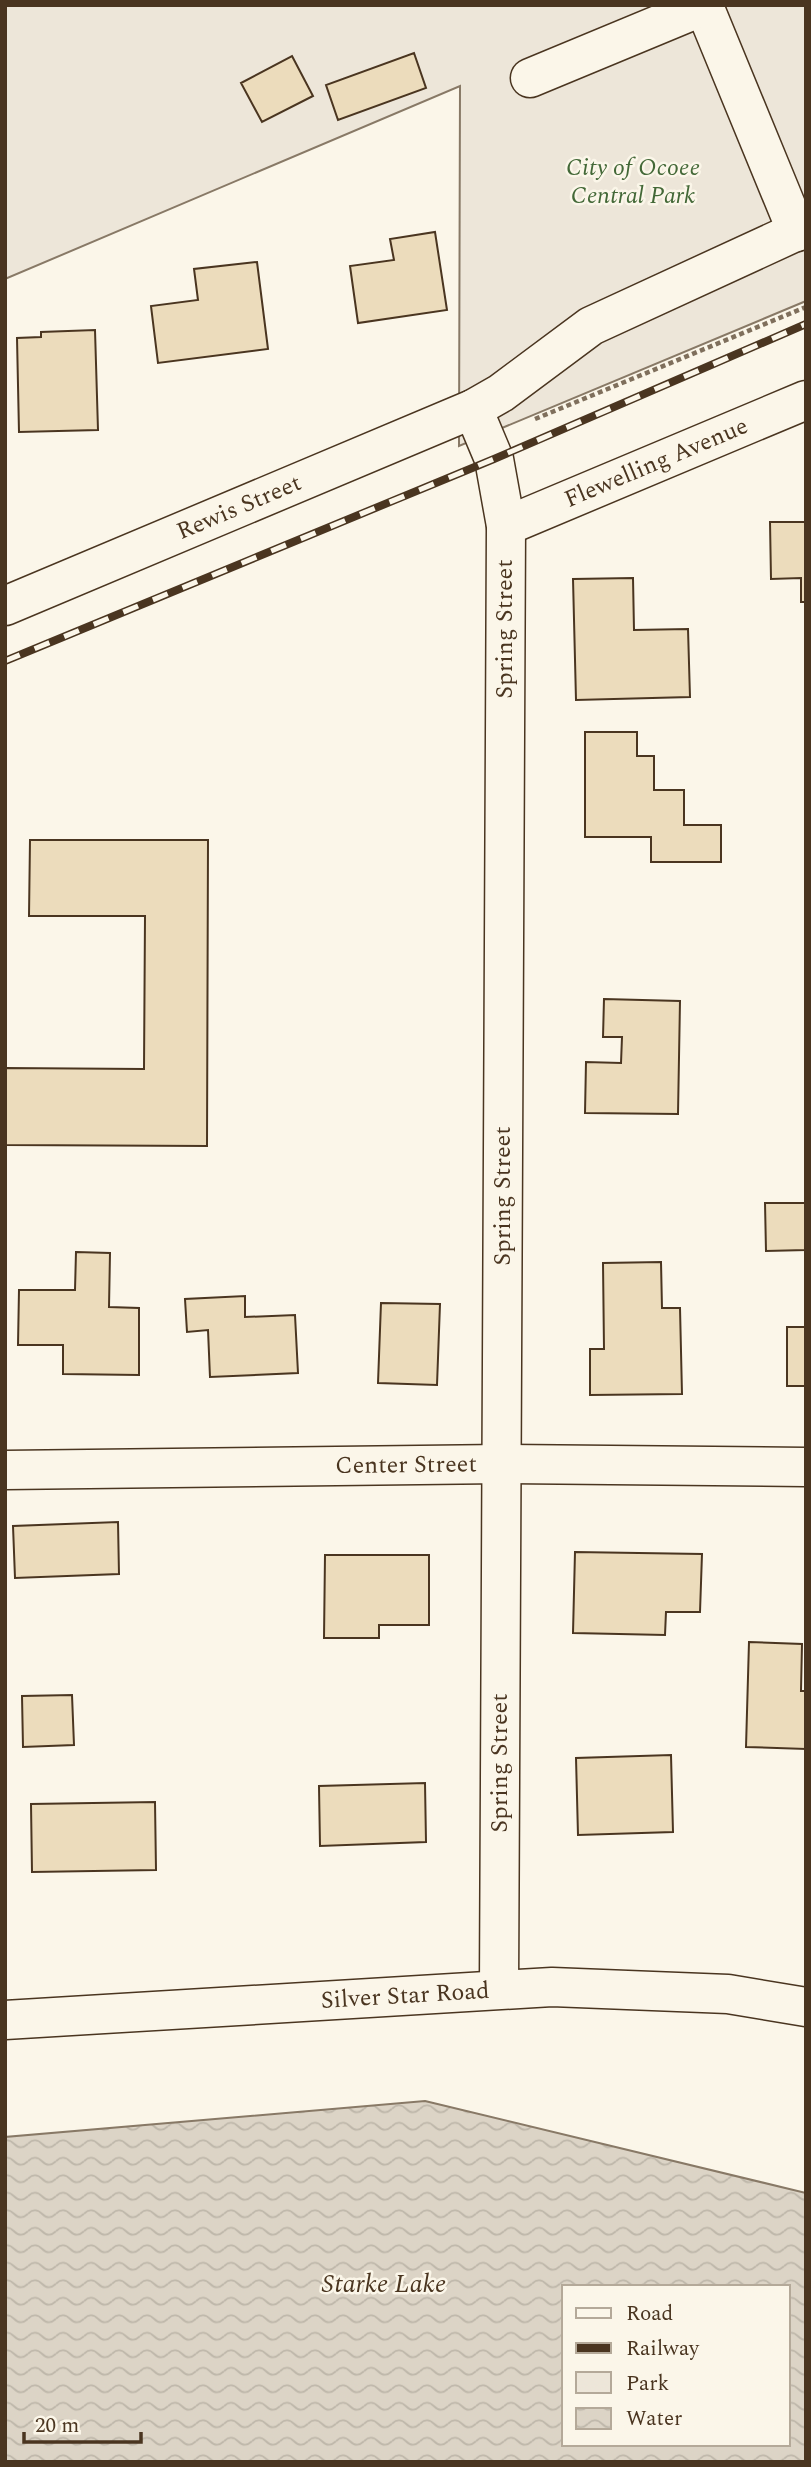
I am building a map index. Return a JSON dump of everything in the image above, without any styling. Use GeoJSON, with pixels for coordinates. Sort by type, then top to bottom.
{"type":"FeatureCollection","features":[{"type":"Feature","properties":{"kind":"street"},"geometry":{"type":"LineString","coordinates":[[530,78],[705,6],[801,230]]}},
{"type":"Feature","properties":{"kind":"street","name":"Rewis Street"},"geometry":{"type":"LineString","coordinates":[[5,606],[479,425],[501,393],[591,326],[801,230]]}},
{"type":"Feature","properties":{"kind":"street","name":"Flewelling Avenue"},"geometry":{"type":"LineString","coordinates":[[506,526],[806,400]]}},
{"type":"Feature","properties":{"kind":"street","name":"Spring Street"},"geometry":{"type":"LineString","coordinates":[[479,425],[494,459],[506,526],[499,1989]]}},
{"type":"Feature","properties":{"kind":"street","name":"Center Street"},"geometry":{"type":"LineString","coordinates":[[5,1470],[502,1464],[806,1467]]}},
{"type":"Feature","properties":{"kind":"street","name":"Silver Star Road"},"geometry":{"type":"LineString","coordinates":[[5,2020],[552,1987],[728,1994],[806,2007]]}},
{"type":"Feature","properties":{"kind":"path"},"geometry":{"type":"LineString","coordinates":[[479,425],[806,307]]}},
{"type":"Feature","properties":{"kind":"green space","name":"City of Ocoee Central Park"},"geometry":{"type":"Polygon","coordinates":[[[5,5],[806,5],[806,301],[459,446],[460,86],[5,279],[5,5]]]}},
{"type":"Feature","properties":{"kind":"water","name":"Starke Lake"},"geometry":{"type":"Polygon","coordinates":[[[425,2101],[806,2193],[806,2462],[5,2462],[5,2137],[425,2101]]]}},
{"type":"Feature","properties":{"kind":"building"},"geometry":{"type":"Polygon","coordinates":[[[414,53],[426,88],[338,120],[326,85],[414,53]]]}},
{"type":"Feature","properties":{"kind":"building"},"geometry":{"type":"Polygon","coordinates":[[[292,56],[313,96],[262,122],[241,83],[292,56]]]}},
{"type":"Feature","properties":{"kind":"building"},"geometry":{"type":"Polygon","coordinates":[[[435,232],[447,310],[358,323],[350,266],[394,260],[390,239],[435,232]]]}},
{"type":"Feature","properties":{"kind":"building"},"geometry":{"type":"Polygon","coordinates":[[[257,262],[268,349],[158,363],[151,306],[198,300],[194,269],[257,262]]]}},
{"type":"Feature","properties":{"kind":"building"},"geometry":{"type":"Polygon","coordinates":[[[95,330],[98,430],[19,432],[17,338],[41,337],[41,332],[95,330]]]}},
{"type":"Feature","properties":{"kind":"building"},"geometry":{"type":"Polygon","coordinates":[[[770,522],[806,522],[806,602],[801,602],[801,578],[771,579],[770,522]]]}},
{"type":"Feature","properties":{"kind":"building"},"geometry":{"type":"Polygon","coordinates":[[[633,578],[634,630],[688,629],[690,697],[576,700],[573,579],[633,578]]]}},
{"type":"Feature","properties":{"kind":"building"},"geometry":{"type":"Polygon","coordinates":[[[585,732],[637,732],[637,756],[654,756],[654,790],[684,790],[684,825],[721,825],[721,862],[651,862],[651,837],[585,837],[585,732]]]}},
{"type":"Feature","properties":{"kind":"building"},"geometry":{"type":"Polygon","coordinates":[[[30,840],[208,840],[207,1146],[5,1145],[5,1068],[144,1069],[145,916],[29,916],[30,840]]]}},
{"type":"Feature","properties":{"kind":"building"},"geometry":{"type":"Polygon","coordinates":[[[604,999],[680,1001],[678,1114],[585,1113],[586,1062],[621,1063],[622,1037],[603,1037],[604,999]]]}},
{"type":"Feature","properties":{"kind":"building"},"geometry":{"type":"Polygon","coordinates":[[[765,1203],[806,1203],[806,1250],[766,1251],[765,1203]]]}},
{"type":"Feature","properties":{"kind":"building"},"geometry":{"type":"Polygon","coordinates":[[[76,1252],[110,1253],[109,1307],[139,1308],[139,1375],[63,1374],[63,1345],[18,1345],[19,1290],[75,1290],[76,1252]]]}},
{"type":"Feature","properties":{"kind":"building"},"geometry":{"type":"Polygon","coordinates":[[[661,1262],[662,1308],[680,1308],[682,1394],[590,1395],[590,1349],[604,1349],[603,1263],[661,1262]]]}},
{"type":"Feature","properties":{"kind":"building"},"geometry":{"type":"Polygon","coordinates":[[[245,1296],[245,1317],[295,1315],[298,1373],[210,1377],[208,1330],[187,1332],[185,1299],[245,1296]]]}},
{"type":"Feature","properties":{"kind":"building"},"geometry":{"type":"Polygon","coordinates":[[[381,1303],[440,1304],[437,1385],[378,1383],[381,1303]]]}},
{"type":"Feature","properties":{"kind":"building"},"geometry":{"type":"Polygon","coordinates":[[[787,1327],[806,1327],[806,1386],[787,1386],[787,1327]]]}},
{"type":"Feature","properties":{"kind":"building"},"geometry":{"type":"Polygon","coordinates":[[[118,1522],[119,1574],[15,1578],[13,1526],[118,1522]]]}},
{"type":"Feature","properties":{"kind":"building"},"geometry":{"type":"Polygon","coordinates":[[[575,1552],[702,1554],[700,1612],[666,1612],[665,1635],[573,1633],[575,1552]]]}},
{"type":"Feature","properties":{"kind":"building"},"geometry":{"type":"Polygon","coordinates":[[[325,1555],[429,1555],[429,1625],[379,1625],[379,1638],[324,1638],[325,1555]]]}},
{"type":"Feature","properties":{"kind":"building"},"geometry":{"type":"Polygon","coordinates":[[[749,1642],[802,1644],[801,1691],[806,1691],[806,1749],[746,1747],[749,1642]]]}},
{"type":"Feature","properties":{"kind":"building"},"geometry":{"type":"Polygon","coordinates":[[[72,1695],[74,1745],[23,1747],[22,1696],[72,1695]]]}},
{"type":"Feature","properties":{"kind":"building"},"geometry":{"type":"Polygon","coordinates":[[[671,1755],[673,1832],[578,1835],[576,1758],[671,1755]]]}},
{"type":"Feature","properties":{"kind":"building"},"geometry":{"type":"Polygon","coordinates":[[[425,1783],[426,1842],[320,1846],[319,1786],[425,1783]]]}},
{"type":"Feature","properties":{"kind":"building"},"geometry":{"type":"Polygon","coordinates":[[[155,1802],[156,1870],[32,1872],[31,1804],[155,1802]]]}},
{"type":"Feature","properties":{"kind":"railway"},"geometry":{"type":"LineString","coordinates":[[5,661],[494,459],[806,324]]}}]}
